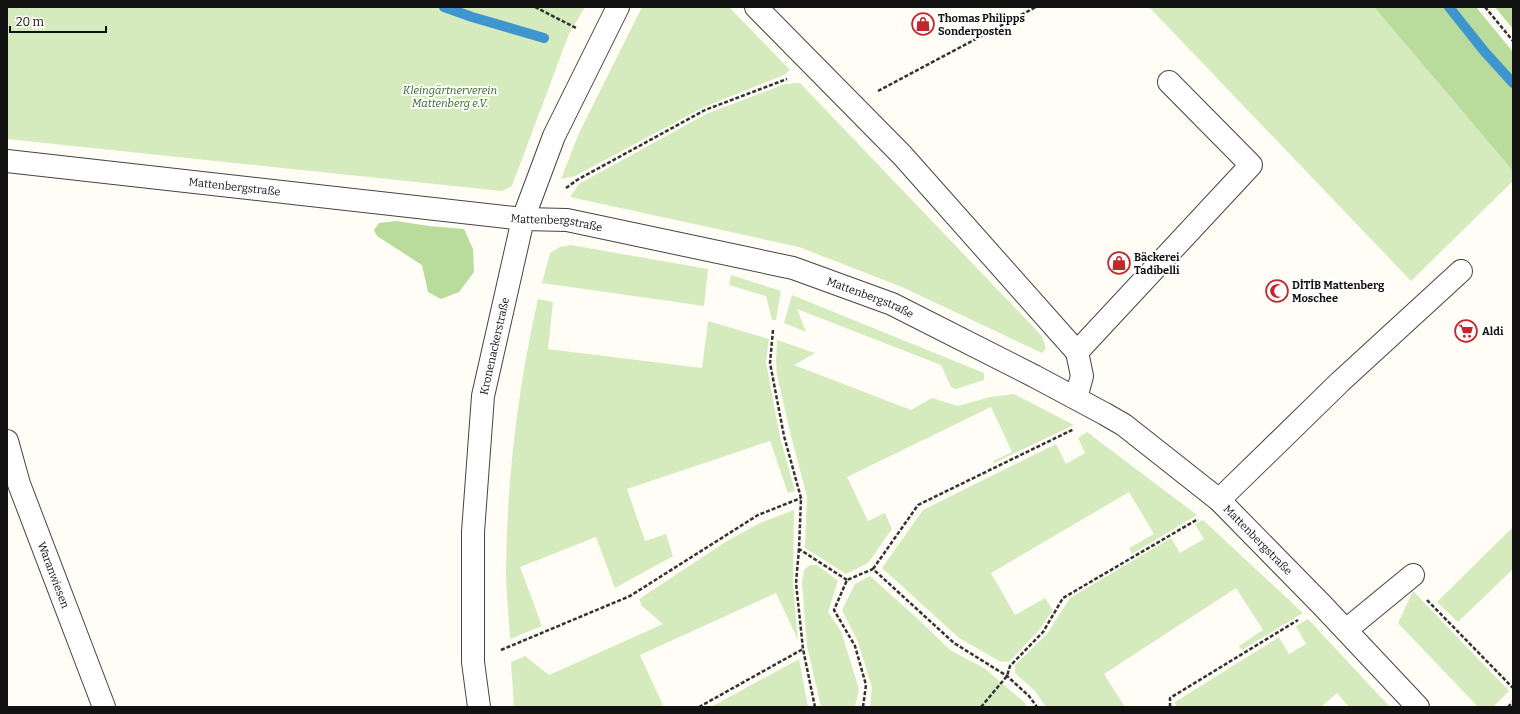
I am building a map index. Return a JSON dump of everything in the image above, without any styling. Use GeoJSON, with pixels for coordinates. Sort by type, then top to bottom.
{"type":"FeatureCollection","features":[{"type":"Feature","properties":{"kind":"street","name":"Kronenackerstraße"},"geometry":{"type":"LineString","coordinates":[[479,707],[473,662],[473,532],[483,396],[523,219],[554,136],[618,7]]}},
{"type":"Feature","properties":{"kind":"street"},"geometry":{"type":"LineString","coordinates":[[756,7],[902,155],[1077,352],[1082,376],[1076,398]]}},
{"type":"Feature","properties":{"kind":"street"},"geometry":{"type":"LineString","coordinates":[[1077,352],[1251,165],[1169,82]]}},
{"type":"Feature","properties":{"kind":"street","name":"Mattenbergstraße"},"geometry":{"type":"LineString","coordinates":[[7,160],[523,219],[566,220],[793,268],[892,304],[1034,376],[1124,425],[1219,500],[1322,605],[1418,707]]}},
{"type":"Feature","properties":{"kind":"street"},"geometry":{"type":"LineString","coordinates":[[1219,500],[1340,382],[1461,271]]}},
{"type":"Feature","properties":{"kind":"street","name":"Waranwiesen"},"geometry":{"type":"LineString","coordinates":[[7,441],[19,484],[104,707]]}},
{"type":"Feature","properties":{"kind":"street"},"geometry":{"type":"LineString","coordinates":[[1346,630],[1410,577]]}},
{"type":"Feature","properties":{"kind":"path"},"geometry":{"type":"LineString","coordinates":[[535,7],[580,31]]}},
{"type":"Feature","properties":{"kind":"path"},"geometry":{"type":"LineString","coordinates":[[853,104],[1036,7]]}},
{"type":"Feature","properties":{"kind":"path"},"geometry":{"type":"LineString","coordinates":[[1485,7],[1513,40]]}},
{"type":"Feature","properties":{"kind":"path"},"geometry":{"type":"LineString","coordinates":[[565,188],[705,110],[791,78]]}},
{"type":"Feature","properties":{"kind":"path"},"geometry":{"type":"LineString","coordinates":[[773,330],[770,363],[784,436],[801,498],[796,583],[803,649],[815,707]]}},
{"type":"Feature","properties":{"kind":"path"},"geometry":{"type":"LineString","coordinates":[[863,707],[866,686],[855,646],[834,610],[847,580],[873,569],[918,505],[1105,414]]}},
{"type":"Feature","properties":{"kind":"path"},"geometry":{"type":"LineString","coordinates":[[473,662],[630,596],[758,515],[801,498]]}},
{"type":"Feature","properties":{"kind":"path"},"geometry":{"type":"LineString","coordinates":[[981,707],[1007,676],[1010,666],[1043,632],[1063,598],[1198,519],[1219,500]]}},
{"type":"Feature","properties":{"kind":"path"},"geometry":{"type":"LineString","coordinates":[[799,549],[847,580]]}},
{"type":"Feature","properties":{"kind":"path"},"geometry":{"type":"LineString","coordinates":[[873,569],[954,643],[1007,676],[1029,696],[1037,707]]}},
{"type":"Feature","properties":{"kind":"path"},"geometry":{"type":"LineString","coordinates":[[1410,577],[1513,688]]}},
{"type":"Feature","properties":{"kind":"path"},"geometry":{"type":"LineString","coordinates":[[1170,707],[1170,698],[1322,605]]}},
{"type":"Feature","properties":{"kind":"path"},"geometry":{"type":"LineString","coordinates":[[699,707],[803,649]]}},
{"type":"Feature","properties":{"kind":"path"},"geometry":{"type":"LineString","coordinates":[[1508,707],[1513,702]]}},
{"type":"Feature","properties":{"kind":"green space","name":"Kleingärtnerverein Mattenberg e.V."},"geometry":{"type":"Polygon","coordinates":[[[7,7],[585,7],[569,34],[512,186],[502,191],[7,139],[7,7]]]}},
{"type":"Feature","properties":{"kind":"green space"},"geometry":{"type":"Polygon","coordinates":[[[642,7],[729,7],[790,70],[784,75],[704,107],[575,176],[561,179],[579,133],[642,7]]]}},
{"type":"Feature","properties":{"kind":"green space"},"geometry":{"type":"Polygon","coordinates":[[[1149,7],[1374,7],[1513,171],[1513,181],[1411,281],[1149,7]]]}},
{"type":"Feature","properties":{"kind":"green space"},"geometry":{"type":"Polygon","coordinates":[[[1374,7],[1476,7],[1513,52],[1513,171],[1374,7]]]}},
{"type":"Feature","properties":{"kind":"green space"},"geometry":{"type":"Polygon","coordinates":[[[1495,7],[1513,7],[1513,29],[1495,7]]]}},
{"type":"Feature","properties":{"kind":"green space"},"geometry":{"type":"Polygon","coordinates":[[[800,83],[1042,336],[1046,348],[1042,353],[902,287],[799,247],[570,197],[579,184],[706,114],[785,84],[800,83]]]}},
{"type":"Feature","properties":{"kind":"green space"},"geometry":{"type":"Polygon","coordinates":[[[396,221],[464,229],[473,249],[474,272],[459,292],[441,299],[428,292],[422,265],[377,236],[374,230],[379,223],[396,221]]]}},
{"type":"Feature","properties":{"kind":"green space"},"geometry":{"type":"Polygon","coordinates":[[[571,245],[708,269],[704,306],[542,283],[550,253],[560,247],[571,245]]]}},
{"type":"Feature","properties":{"kind":"green space"},"geometry":{"type":"Polygon","coordinates":[[[731,275],[781,291],[776,320],[772,320],[766,296],[729,285],[731,275]]]}},
{"type":"Feature","properties":{"kind":"green space"},"geometry":{"type":"Polygon","coordinates":[[[792,295],[984,373],[984,380],[956,389],[951,387],[941,365],[797,309],[806,332],[784,323],[792,295]]]}},
{"type":"Feature","properties":{"kind":"green space"},"geometry":{"type":"Polygon","coordinates":[[[538,299],[553,302],[548,349],[702,368],[708,321],[769,339],[766,362],[780,437],[795,491],[788,493],[770,441],[627,489],[645,541],[666,534],[673,556],[615,588],[596,537],[520,567],[542,626],[510,639],[506,569],[511,467],[519,399],[538,299]]]}},
{"type":"Feature","properties":{"kind":"green space"},"geometry":{"type":"Polygon","coordinates":[[[777,340],[815,353],[794,365],[911,410],[932,398],[958,406],[990,397],[1014,394],[1074,425],[994,463],[993,461],[1012,452],[991,407],[847,477],[868,521],[885,513],[892,529],[868,563],[846,574],[805,548],[807,497],[777,375],[777,340]]]}},
{"type":"Feature","properties":{"kind":"green space"},"geometry":{"type":"Polygon","coordinates":[[[1087,432],[1197,515],[1132,554],[1129,548],[1154,534],[1129,492],[991,573],[1015,615],[1045,598],[1053,610],[1039,630],[1010,661],[1001,662],[959,638],[882,568],[923,510],[1056,444],[1066,464],[1085,453],[1078,438],[1087,432]]]}},
{"type":"Feature","properties":{"kind":"green space"},"geometry":{"type":"Polygon","coordinates":[[[794,510],[793,584],[798,640],[776,593],[640,655],[662,703],[662,707],[514,707],[511,662],[525,656],[549,675],[663,624],[642,606],[639,599],[727,541],[760,523],[794,510]]]}},
{"type":"Feature","properties":{"kind":"green space"},"geometry":{"type":"Polygon","coordinates":[[[1203,520],[1303,613],[1242,650],[1239,646],[1263,630],[1236,588],[1104,674],[1125,707],[1046,707],[1035,691],[1015,673],[1015,665],[1047,634],[1070,598],[1171,538],[1180,553],[1204,539],[1195,524],[1203,520]]]}},
{"type":"Feature","properties":{"kind":"green space"},"geometry":{"type":"Polygon","coordinates":[[[1513,527],[1513,569],[1458,622],[1437,602],[1513,527]]]}},
{"type":"Feature","properties":{"kind":"green space"},"geometry":{"type":"Polygon","coordinates":[[[810,565],[817,565],[838,581],[828,612],[841,631],[859,689],[855,707],[821,707],[807,646],[802,583],[804,570],[810,565]]]}},
{"type":"Feature","properties":{"kind":"green space"},"geometry":{"type":"Polygon","coordinates":[[[870,576],[950,650],[984,668],[1024,702],[1027,707],[870,707],[872,688],[858,642],[842,610],[855,584],[870,576]]]}},
{"type":"Feature","properties":{"kind":"green space"},"geometry":{"type":"Polygon","coordinates":[[[1413,591],[1509,691],[1493,707],[1478,707],[1398,623],[1413,591]]]}},
{"type":"Feature","properties":{"kind":"green space"},"geometry":{"type":"Polygon","coordinates":[[[1308,619],[1390,707],[1349,707],[1337,693],[1321,707],[1176,707],[1175,702],[1279,637],[1289,654],[1306,644],[1296,626],[1308,619]]]}},
{"type":"Feature","properties":{"kind":"green space"},"geometry":{"type":"Polygon","coordinates":[[[799,659],[808,707],[711,707],[799,659]]]}},
{"type":"Feature","properties":{"kind":"waterway"},"geometry":{"type":"LineString","coordinates":[[444,7],[472,17],[544,38]]}},
{"type":"Feature","properties":{"kind":"waterway"},"geometry":{"type":"LineString","coordinates":[[1449,7],[1484,51],[1513,83]]}},
{"type":"Feature","properties":{"kind":"place","name":"Thomas Philipps Sonderposten"},"geometry":{"type":"Point","coordinates":[923,24]}},
{"type":"Feature","properties":{"kind":"place","name":"Bäckerei Tadibelli"},"geometry":{"type":"Point","coordinates":[1119,263]}},
{"type":"Feature","properties":{"kind":"place","name":"DİTİB Mattenberg Moschee"},"geometry":{"type":"Point","coordinates":[1277,291]}},
{"type":"Feature","properties":{"kind":"place","name":"Aldi"},"geometry":{"type":"Point","coordinates":[1466,331]}}]}
